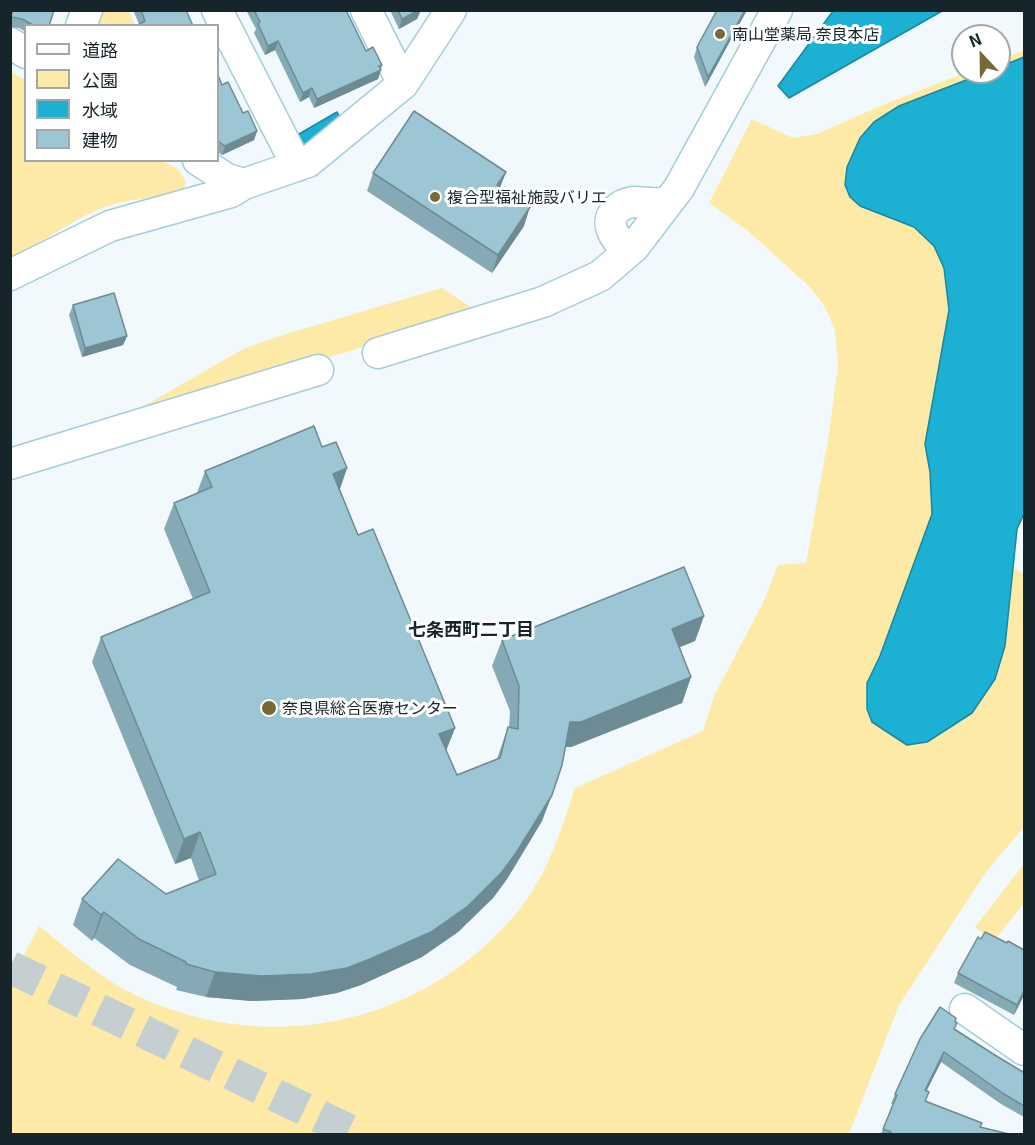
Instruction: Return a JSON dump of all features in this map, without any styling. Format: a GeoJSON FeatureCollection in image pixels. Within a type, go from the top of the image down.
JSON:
{"type":"FeatureCollection","features":[{"type":"Feature","properties":{"kind":"street"},"geometry":{"type":"LineString","coordinates":[[217,10],[297,166]]}},
{"type":"Feature","properties":{"kind":"street"},"geometry":{"type":"LineString","coordinates":[[366,10],[403,84]]}},
{"type":"Feature","properties":{"kind":"street"},"geometry":{"type":"LineString","coordinates":[[10,275],[110,226],[231,192],[244,184],[308,162],[403,84],[451,10]]}},
{"type":"Feature","properties":{"kind":"street"},"geometry":{"type":"LineString","coordinates":[[378,353],[543,302],[600,276],[628,252],[613,234],[611,225],[614,212],[634,202],[652,205],[667,202],[678,188],[777,10]]}},
{"type":"Feature","properties":{"kind":"street"},"geometry":{"type":"LineString","coordinates":[[10,43],[24,51]]}},
{"type":"Feature","properties":{"kind":"street"},"geometry":{"type":"LineString","coordinates":[[201,162],[227,179],[244,184]]}},
{"type":"Feature","properties":{"kind":"street"},"geometry":{"type":"LineString","coordinates":[[10,464],[318,370]]}},
{"type":"Feature","properties":{"kind":"street"},"geometry":{"type":"LineString","coordinates":[[965,1009],[1020,1038]]}},
{"type":"Feature","properties":{"kind":"green space"},"geometry":{"type":"Polygon","coordinates":[[[101,10],[129,11],[135,24],[96,24],[101,10]]]}},
{"type":"Feature","properties":{"kind":"green space"},"geometry":{"type":"Polygon","coordinates":[[[1024,50],[1024,514],[1017,529],[1013,568],[1024,574],[1024,827],[986,872],[899,1005],[849,1134],[11,1134],[10,982],[39,926],[85,963],[122,988],[186,1014],[238,1025],[290,1026],[341,1020],[390,1005],[437,981],[480,950],[518,911],[537,883],[558,837],[575,788],[703,731],[714,696],[764,601],[778,565],[806,563],[829,434],[838,365],[835,330],[824,305],[809,286],[747,230],[709,203],[752,119],[793,138],[817,134],[951,78],[951,84],[1011,84],[1011,55],[1024,50]]]}},
{"type":"Feature","properties":{"kind":"green space"},"geometry":{"type":"Polygon","coordinates":[[[10,71],[24,79],[24,162],[165,162],[179,170],[186,182],[184,189],[175,193],[117,203],[95,211],[11,257],[10,71]]]}},
{"type":"Feature","properties":{"kind":"green space"},"geometry":{"type":"Polygon","coordinates":[[[442,288],[480,313],[125,417],[245,348],[442,288]]]}},
{"type":"Feature","properties":{"kind":"green space"},"geometry":{"type":"Polygon","coordinates":[[[1024,864],[1024,903],[993,942],[975,927],[1024,864]]]}},
{"type":"Feature","properties":{"kind":"water"},"geometry":{"type":"Polygon","coordinates":[[[833,11],[942,11],[789,98],[778,86],[833,11]]]}},
{"type":"Feature","properties":{"kind":"water"},"geometry":{"type":"Polygon","coordinates":[[[1024,57],[1024,514],[1017,529],[1005,646],[995,679],[972,713],[927,742],[907,745],[872,722],[867,709],[867,683],[880,656],[932,514],[930,472],[925,444],[949,310],[944,268],[934,246],[914,227],[860,206],[850,197],[845,185],[847,167],[860,138],[874,122],[899,106],[956,84],[1011,84],[1011,62],[1024,57]]]}},
{"type":"Feature","properties":{"kind":"water"},"geometry":{"type":"Polygon","coordinates":[[[337,112],[344,126],[313,151],[298,146],[294,137],[337,112]]]}},
{"type":"Feature","properties":{"kind":"building"},"geometry":{"type":"Polygon","coordinates":[[[13,10],[54,10],[50,24],[31,24],[11,17],[13,10]]]}},
{"type":"Feature","properties":{"kind":"building"},"geometry":{"type":"Polygon","coordinates":[[[141,10],[186,10],[192,24],[140,24],[145,21],[141,10]]]}},
{"type":"Feature","properties":{"kind":"building"},"geometry":{"type":"Polygon","coordinates":[[[254,10],[346,10],[366,51],[373,47],[382,65],[379,66],[381,70],[317,99],[312,88],[303,93],[278,41],[268,46],[254,10]]]}},
{"type":"Feature","properties":{"kind":"building"},"geometry":{"type":"Polygon","coordinates":[[[398,10],[419,10],[402,19],[398,10]]]}},
{"type":"Feature","properties":{"kind":"building","name":"南山堂薬局 奈良本店"},"geometry":{"type":"Polygon","coordinates":[[[717,10],[745,10],[708,77],[697,47],[717,10]]]}},
{"type":"Feature","properties":{"kind":"building"},"geometry":{"type":"Polygon","coordinates":[[[219,78],[222,85],[228,82],[243,113],[248,111],[257,131],[225,146],[219,142],[219,78]]]}},
{"type":"Feature","properties":{"kind":"building","name":"複合型福祉施設バリエ"},"geometry":{"type":"Polygon","coordinates":[[[414,111],[506,172],[497,185],[530,207],[498,255],[373,173],[414,111]]]}},
{"type":"Feature","properties":{"kind":"building"},"geometry":{"type":"Polygon","coordinates":[[[114,293],[127,336],[85,348],[73,305],[114,293]]]}},
{"type":"Feature","properties":{"kind":"building"},"geometry":{"type":"Polygon","coordinates":[[[314,426],[322,447],[336,442],[347,468],[333,474],[358,535],[373,529],[455,728],[439,734],[457,775],[500,758],[508,727],[518,729],[519,686],[502,640],[684,567],[704,616],[672,629],[691,677],[581,722],[570,722],[562,765],[552,795],[502,872],[468,906],[431,932],[347,968],[311,974],[261,976],[215,972],[186,964],[139,939],[104,912],[101,915],[82,899],[118,859],[166,894],[216,874],[200,832],[184,839],[101,637],[210,592],[174,503],[212,487],[205,471],[314,426]]]}},
{"type":"Feature","properties":{"kind":"building"},"geometry":{"type":"Polygon","coordinates":[[[985,932],[1024,950],[1024,991],[1017,1005],[958,973],[978,937],[981,939],[985,932]]]}},
{"type":"Feature","properties":{"kind":"building"},"geometry":{"type":"Polygon","coordinates":[[[940,1007],[956,1018],[957,1023],[954,1029],[1023,1072],[1024,1070],[1024,1106],[944,1052],[925,1090],[929,1092],[925,1101],[982,1123],[980,1127],[1009,1134],[890,1134],[891,1132],[883,1129],[897,1095],[895,1094],[920,1039],[940,1007]]]}},
{"type":"Feature","properties":{"kind":"tunnel"},"geometry":{"type":"LineString","coordinates":[[10,967],[356,1134]]}},
{"type":"Feature","properties":{"kind":"place","name":"南山堂薬局 奈良本店"},"geometry":{"type":"Point","coordinates":[720,34]}},
{"type":"Feature","properties":{"kind":"place","name":"複合型福祉施設バリエ"},"geometry":{"type":"Point","coordinates":[435,197]}},
{"type":"Feature","properties":{"kind":"place","name":"奈良県総合医療センター"},"geometry":{"type":"Point","coordinates":[269,708]}},
{"type":"Feature","properties":{"kind":"district","name":"七条西町二丁目"},"geometry":{"type":"Point","coordinates":[471,629]}}]}
